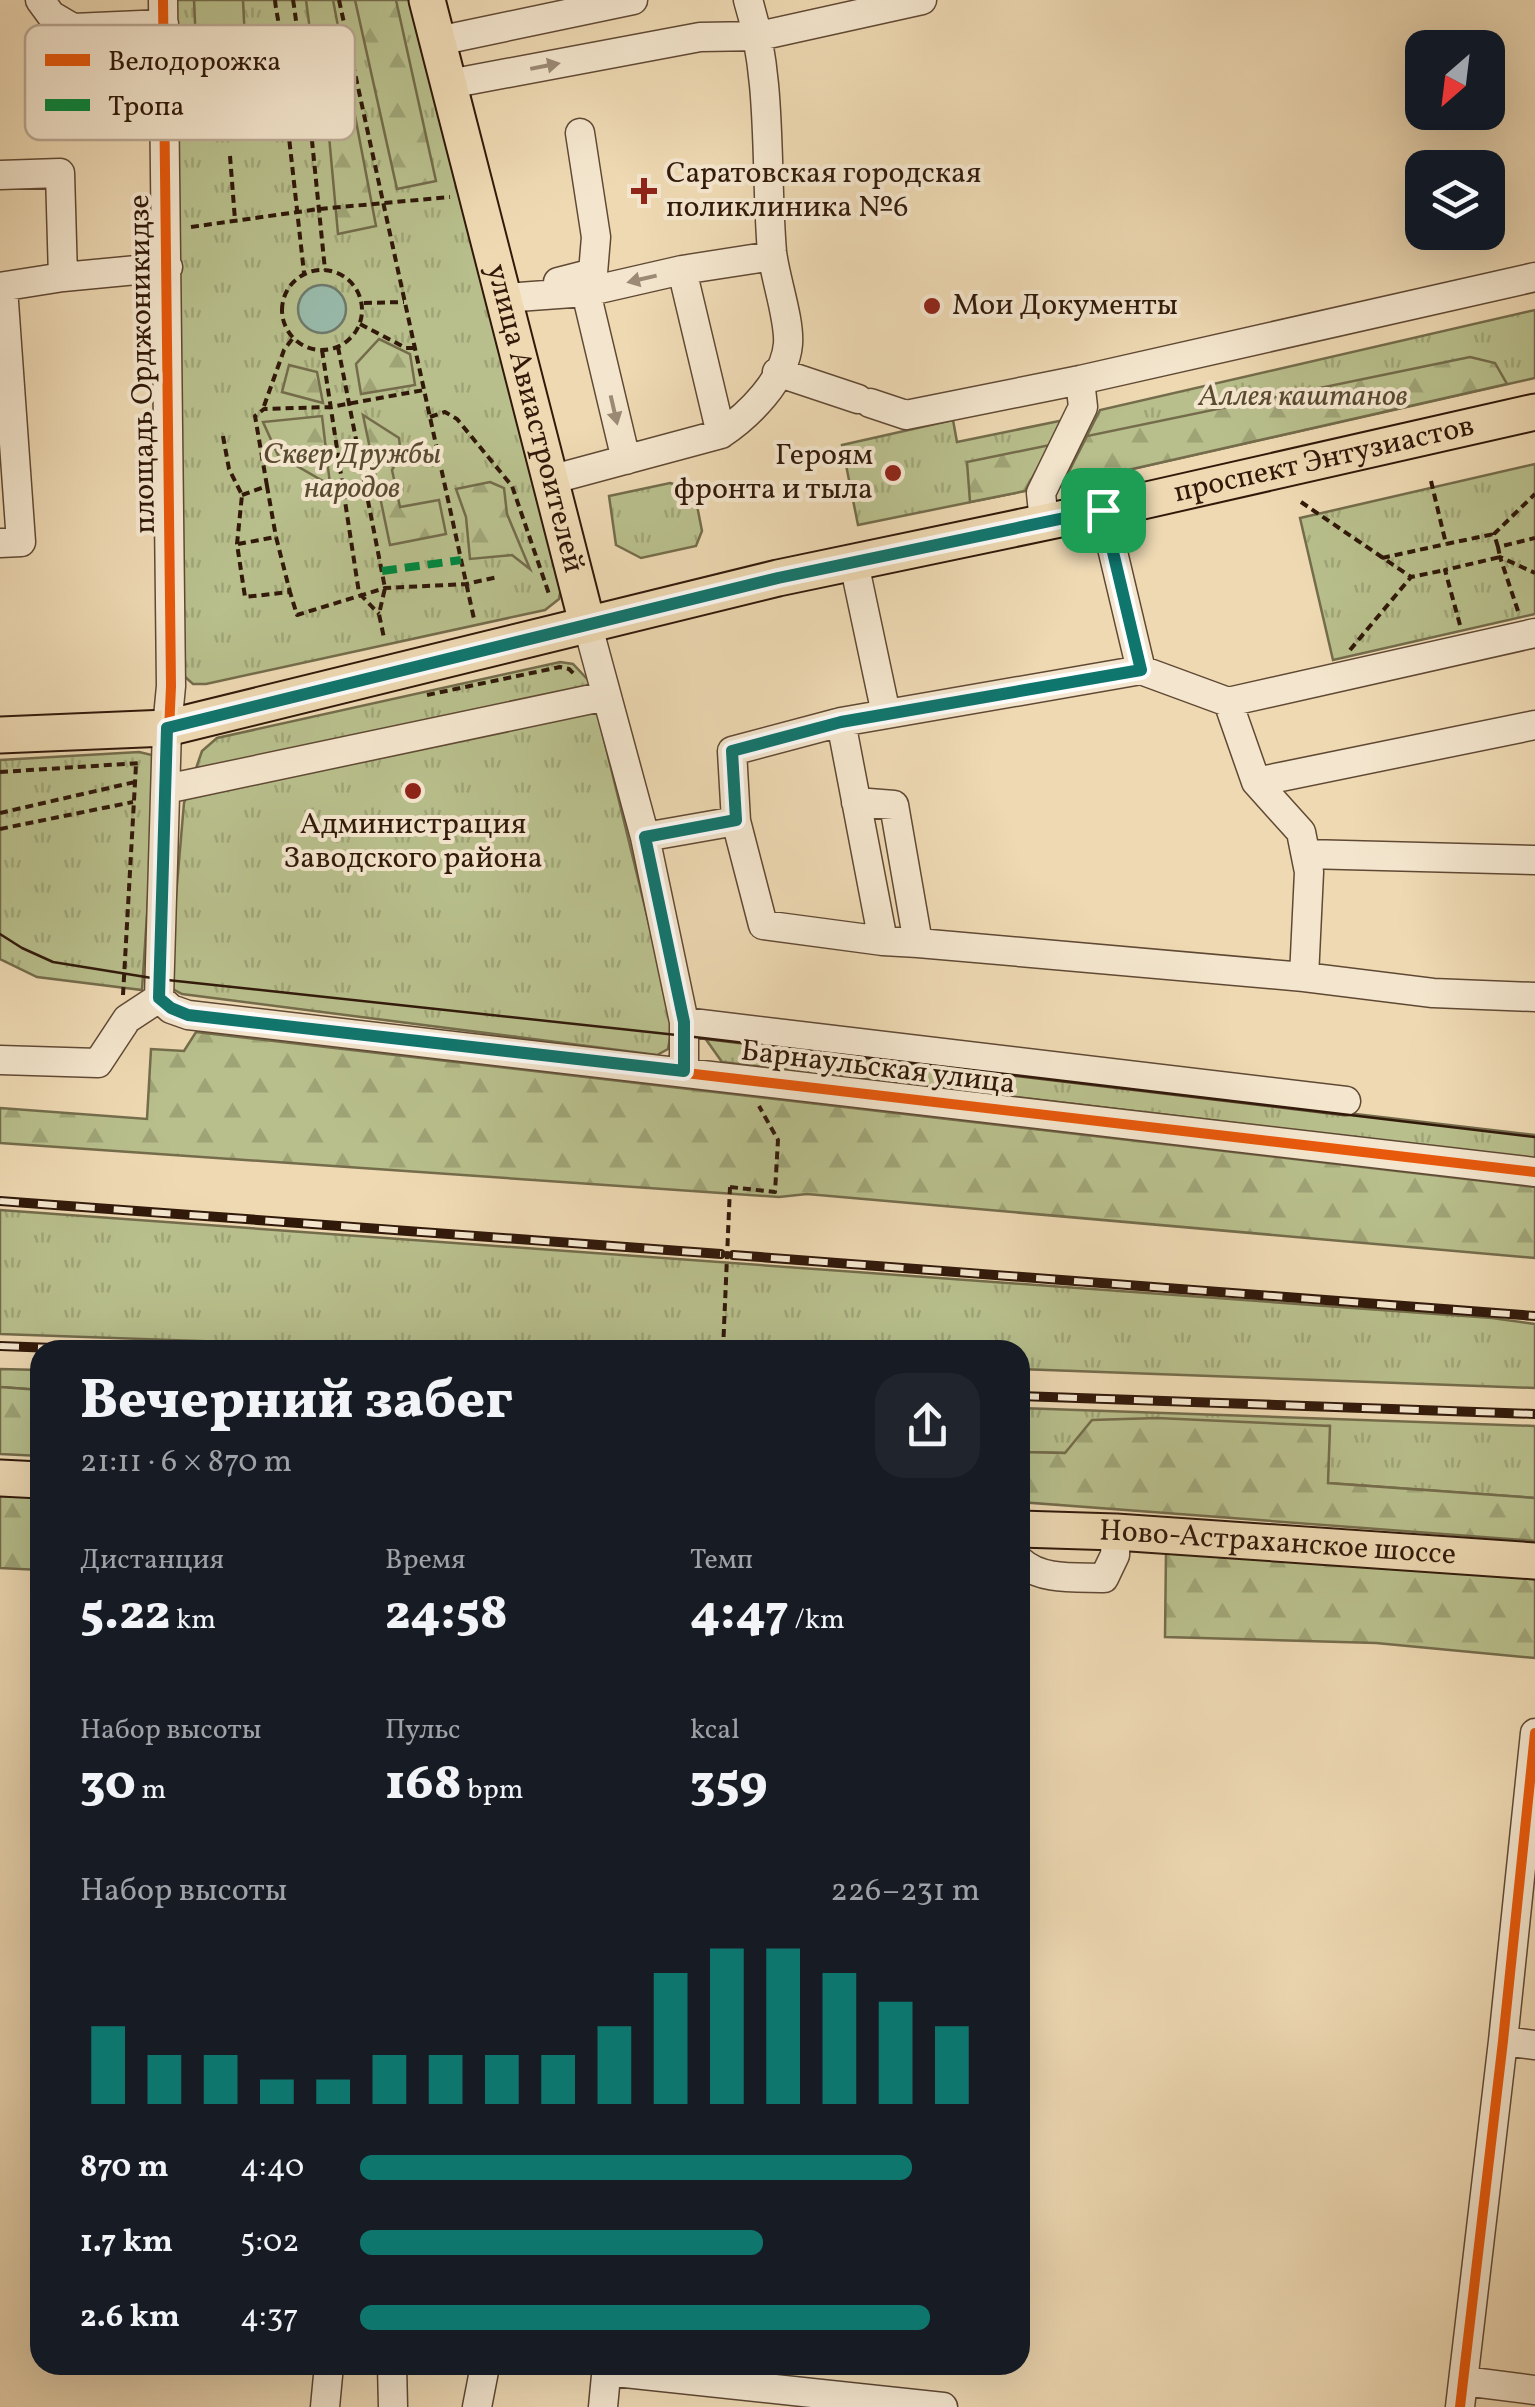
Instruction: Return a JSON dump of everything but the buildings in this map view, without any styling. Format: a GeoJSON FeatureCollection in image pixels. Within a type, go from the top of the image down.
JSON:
{"type":"FeatureCollection","features":[{"type":"Feature","properties":{"kind":"main road","name":"улица Авиастроителей"},"geometry":{"type":"LineString","coordinates":[[427,0],[586,623]]}},
{"type":"Feature","properties":{"kind":"main road","name":"проспект Энтузиастов"},"geometry":{"type":"LineString","coordinates":[[0,735],[167,728],[586,623],[1535,412]]}},
{"type":"Feature","properties":{"kind":"main road"},"geometry":{"type":"LineString","coordinates":[[0,1478],[30,1480]]}},
{"type":"Feature","properties":{"kind":"main road","name":"Ново-Астраханское шоссе"},"geometry":{"type":"LineString","coordinates":[[1030,1529],[1535,1561]]}},
{"type":"Feature","properties":{"kind":"street"},"geometry":{"type":"LineString","coordinates":[[40,0],[51,15],[67,25]]}},
{"type":"Feature","properties":{"kind":"street"},"geometry":{"type":"LineString","coordinates":[[438,42],[633,0]]}},
{"type":"Feature","properties":{"kind":"street"},"geometry":{"type":"LineString","coordinates":[[550,480],[721,434],[771,388],[788,344],[772,256],[759,36],[748,0]]}},
{"type":"Feature","properties":{"kind":"street"},"geometry":{"type":"LineString","coordinates":[[449,84],[700,37],[759,36],[922,0]]}},
{"type":"Feature","properties":{"kind":"street"},"geometry":{"type":"LineString","coordinates":[[89,25],[164,12]]}},
{"type":"Feature","properties":{"kind":"street"},"geometry":{"type":"LineString","coordinates":[[504,298],[592,273],[596,237],[580,133]]}},
{"type":"Feature","properties":{"kind":"street","name":"площадь Орджоникидзе"},"geometry":{"type":"LineString","coordinates":[[159,998],[167,728],[172,686],[166,140]]}},
{"type":"Feature","properties":{"kind":"street"},"geometry":{"type":"LineString","coordinates":[[0,175],[60,173],[63,277]]}},
{"type":"Feature","properties":{"kind":"street"},"geometry":{"type":"LineString","coordinates":[[504,298],[586,292],[682,270],[772,256]]}},
{"type":"Feature","properties":{"kind":"street"},"geometry":{"type":"LineString","coordinates":[[0,543],[21,542],[2,288],[63,277],[168,267]]}},
{"type":"Feature","properties":{"kind":"street"},"geometry":{"type":"LineString","coordinates":[[682,270],[721,434]]}},
{"type":"Feature","properties":{"kind":"street"},"geometry":{"type":"LineString","coordinates":[[777,372],[906,415],[1535,278]]}},
{"type":"Feature","properties":{"kind":"street"},"geometry":{"type":"LineString","coordinates":[[586,292],[626,460]]}},
{"type":"Feature","properties":{"kind":"street"},"geometry":{"type":"LineString","coordinates":[[1044,522],[1040,494],[1083,408],[1080,380]]}},
{"type":"Feature","properties":{"kind":"street"},"geometry":{"type":"LineString","coordinates":[[1103,510],[1141,670]]}},
{"type":"Feature","properties":{"kind":"street"},"geometry":{"type":"LineString","coordinates":[[854,564],[886,714]]}},
{"type":"Feature","properties":{"kind":"street","name":"улица Авиастроителей"},"geometry":{"type":"LineString","coordinates":[[586,623],[645,837],[684,1022],[684,1071]]}},
{"type":"Feature","properties":{"kind":"street"},"geometry":{"type":"LineString","coordinates":[[1530,634],[1228,702],[1141,670],[841,722],[732,751],[736,820],[763,925],[1433,993],[1535,997]]}},
{"type":"Feature","properties":{"kind":"street"},"geometry":{"type":"LineString","coordinates":[[166,789],[606,696]]}},
{"type":"Feature","properties":{"kind":"street"},"geometry":{"type":"LineString","coordinates":[[1228,702],[1256,782],[1301,832],[1310,872],[1304,978]]}},
{"type":"Feature","properties":{"kind":"street"},"geometry":{"type":"LineString","coordinates":[[841,722],[883,940]]}},
{"type":"Feature","properties":{"kind":"street"},"geometry":{"type":"LineString","coordinates":[[1256,782],[1535,726]]}},
{"type":"Feature","properties":{"kind":"street"},"geometry":{"type":"LineString","coordinates":[[856,802],[894,805],[918,943]]}},
{"type":"Feature","properties":{"kind":"street"},"geometry":{"type":"LineString","coordinates":[[645,837],[736,820]]}},
{"type":"Feature","properties":{"kind":"street"},"geometry":{"type":"LineString","coordinates":[[1306,854],[1535,860]]}},
{"type":"Feature","properties":{"kind":"street"},"geometry":{"type":"LineString","coordinates":[[0,1060],[98,1064],[127,1019],[159,998]]}},
{"type":"Feature","properties":{"kind":"street","name":"Барнаульская улица"},"geometry":{"type":"LineString","coordinates":[[159,998],[188,1015],[1535,1172]]}},
{"type":"Feature","properties":{"kind":"street"},"geometry":{"type":"LineString","coordinates":[[684,1022],[1346,1100]]}},
{"type":"Feature","properties":{"kind":"street"},"geometry":{"type":"LineString","coordinates":[[1030,1571],[1104,1578],[1115,1555],[1116,1532]]}},
{"type":"Feature","properties":{"kind":"street"},"geometry":{"type":"LineString","coordinates":[[1535,1732],[1462,2394],[1535,2390]]}},
{"type":"Feature","properties":{"kind":"street"},"geometry":{"type":"LineString","coordinates":[[1503,2041],[1535,2045]]}},
{"type":"Feature","properties":{"kind":"street"},"geometry":{"type":"LineString","coordinates":[[324,2407],[328,2375]]}},
{"type":"Feature","properties":{"kind":"street"},"geometry":{"type":"LineString","coordinates":[[392,2375],[393,2407]]}},
{"type":"Feature","properties":{"kind":"street"},"geometry":{"type":"LineString","coordinates":[[477,2407],[483,2375]]}},
{"type":"Feature","properties":{"kind":"street"},"geometry":{"type":"LineString","coordinates":[[602,2407],[606,2375]]}},
{"type":"Feature","properties":{"kind":"street"},"geometry":{"type":"LineString","coordinates":[[667,2375],[944,2407]]}},
{"type":"Feature","properties":{"kind":"path"},"geometry":{"type":"LineString","coordinates":[[275,0],[278,25]]}},
{"type":"Feature","properties":{"kind":"path"},"geometry":{"type":"LineString","coordinates":[[294,0],[296,25]]}},
{"type":"Feature","properties":{"kind":"path"},"geometry":{"type":"LineString","coordinates":[[340,0],[345,25]]}},
{"type":"Feature","properties":{"kind":"path"},"geometry":{"type":"LineString","coordinates":[[355,71],[474,618]]}},
{"type":"Feature","properties":{"kind":"path"},"geometry":{"type":"LineString","coordinates":[[289,140],[304,273]]}},
{"type":"Feature","properties":{"kind":"path"},"geometry":{"type":"LineString","coordinates":[[312,140],[325,270]]}},
{"type":"Feature","properties":{"kind":"path"},"geometry":{"type":"LineString","coordinates":[[230,156],[235,220]]}},
{"type":"Feature","properties":{"kind":"path"},"geometry":{"type":"LineString","coordinates":[[188,227],[318,208],[465,196]]}},
{"type":"Feature","properties":{"kind":"path"},"geometry":{"type":"LineString","coordinates":[[325,270],[345,276],[358,293],[362,303],[360,324],[347,342],[338,347],[308,348],[293,338],[282,319],[281,305],[293,281],[304,273],[325,270]]}},
{"type":"Feature","properties":{"kind":"path"},"geometry":{"type":"LineString","coordinates":[[362,303],[404,302]]}},
{"type":"Feature","properties":{"kind":"path"},"geometry":{"type":"LineString","coordinates":[[360,324],[406,348],[414,348]]}},
{"type":"Feature","properties":{"kind":"path"},"geometry":{"type":"LineString","coordinates":[[293,338],[284,350],[264,408],[255,416],[276,538],[297,615],[385,588],[466,584],[498,578]]}},
{"type":"Feature","properties":{"kind":"path"},"geometry":{"type":"LineString","coordinates":[[338,347],[385,588],[379,614],[384,638]]}},
{"type":"Feature","properties":{"kind":"path"},"geometry":{"type":"LineString","coordinates":[[322,350],[360,594],[379,614]]}},
{"type":"Feature","properties":{"kind":"path"},"geometry":{"type":"LineString","coordinates":[[264,408],[330,407],[424,390]]}},
{"type":"Feature","properties":{"kind":"path"},"geometry":{"type":"LineString","coordinates":[[430,417],[445,412],[457,418],[512,486],[551,599]]}},
{"type":"Feature","properties":{"kind":"path"},"geometry":{"type":"LineString","coordinates":[[223,436],[229,469],[242,495],[237,544],[245,597],[290,592]]}},
{"type":"Feature","properties":{"kind":"path"},"geometry":{"type":"LineString","coordinates":[[1431,481],[1446,544]]}},
{"type":"Feature","properties":{"kind":"path"},"geometry":{"type":"LineString","coordinates":[[242,495],[268,486]]}},
{"type":"Feature","properties":{"kind":"path"},"geometry":{"type":"LineString","coordinates":[[1380,558],[1494,534],[1535,494]]}},
{"type":"Feature","properties":{"kind":"path"},"geometry":{"type":"LineString","coordinates":[[1301,502],[1410,576],[1500,557],[1535,573]]}},
{"type":"Feature","properties":{"kind":"path"},"geometry":{"type":"LineString","coordinates":[[1494,534],[1530,634]]}},
{"type":"Feature","properties":{"kind":"path"},"geometry":{"type":"LineString","coordinates":[[237,544],[276,538]]}},
{"type":"Feature","properties":{"kind":"path"},"geometry":{"type":"LineString","coordinates":[[1498,547],[1535,538]]}},
{"type":"Feature","properties":{"kind":"path"},"geometry":{"type":"LineString","coordinates":[[1446,570],[1466,648]]}},
{"type":"Feature","properties":{"kind":"path"},"geometry":{"type":"LineString","coordinates":[[1326,678],[1410,576]]}},
{"type":"Feature","properties":{"kind":"path"},"geometry":{"type":"LineString","coordinates":[[420,696],[560,667],[569,668],[579,679]]}},
{"type":"Feature","properties":{"kind":"path"},"geometry":{"type":"LineString","coordinates":[[127,1019],[122,1001],[136,764]]}},
{"type":"Feature","properties":{"kind":"path"},"geometry":{"type":"LineString","coordinates":[[0,813],[135,782]]}},
{"type":"Feature","properties":{"kind":"path"},"geometry":{"type":"LineString","coordinates":[[0,829],[133,802]]}},
{"type":"Feature","properties":{"kind":"path"},"geometry":{"type":"LineString","coordinates":[[723,1340],[730,1187],[775,1192],[778,1140],[757,1102]]}},
{"type":"Feature","properties":{"kind":"green space","name":"Сквер Дружбы народов"},"geometry":{"type":"Polygon","coordinates":[[[171,0],[416,0],[562,583],[559,599],[545,610],[206,684],[193,684],[184,676],[174,140],[355,140],[355,25],[171,25],[171,0]]]}},
{"type":"Feature","properties":{"kind":"green space"},"geometry":{"type":"Polygon","coordinates":[[[194,0],[243,0],[244,25],[195,25],[194,0]]]}},
{"type":"Feature","properties":{"kind":"green space"},"geometry":{"type":"Polygon","coordinates":[[[306,0],[333,0],[338,25],[309,25],[306,0]]]}},
{"type":"Feature","properties":{"kind":"green space"},"geometry":{"type":"Polygon","coordinates":[[[355,0],[396,0],[436,181],[397,189],[355,0]]]}},
{"type":"Feature","properties":{"kind":"green space"},"geometry":{"type":"Polygon","coordinates":[[[355,116],[376,226],[338,234],[329,140],[355,140],[355,116]]]}},
{"type":"Feature","properties":{"kind":"green space","name":"Аллея каштанов"},"geometry":{"type":"Polygon","coordinates":[[[1535,310],[1535,378],[1062,485],[1100,410],[1535,310]]]}},
{"type":"Feature","properties":{"kind":"green space"},"geometry":{"type":"Polygon","coordinates":[[[379,339],[410,354],[415,385],[361,394],[356,364],[379,339]]]}},
{"type":"Feature","properties":{"kind":"green space"},"geometry":{"type":"Polygon","coordinates":[[[1470,357],[1495,363],[1507,384],[1062,485],[1087,436],[1470,357]]]}},
{"type":"Feature","properties":{"kind":"green space"},"geometry":{"type":"Polygon","coordinates":[[[289,365],[317,372],[323,403],[282,392],[289,365]]]}},
{"type":"Feature","properties":{"kind":"green space"},"geometry":{"type":"Polygon","coordinates":[[[363,415],[399,438],[401,455],[392,470],[400,507],[439,500],[446,534],[390,545],[363,415]]]}},
{"type":"Feature","properties":{"kind":"green space"},"geometry":{"type":"Polygon","coordinates":[[[322,416],[330,485],[278,455],[263,422],[322,416]]]}},
{"type":"Feature","properties":{"kind":"green space"},"geometry":{"type":"Polygon","coordinates":[[[953,420],[957,442],[1064,420],[1025,491],[858,525],[842,445],[953,420]]]}},
{"type":"Feature","properties":{"kind":"green space"},"geometry":{"type":"Polygon","coordinates":[[[1050,445],[1025,491],[970,502],[967,462],[1050,445]]]}},
{"type":"Feature","properties":{"kind":"green space"},"geometry":{"type":"Polygon","coordinates":[[[1535,464],[1535,614],[1333,660],[1300,518],[1535,464]]]}},
{"type":"Feature","properties":{"kind":"green space"},"geometry":{"type":"Polygon","coordinates":[[[490,482],[504,488],[507,514],[530,569],[512,555],[470,559],[466,517],[456,489],[490,482]]]}},
{"type":"Feature","properties":{"kind":"green space"},"geometry":{"type":"Polygon","coordinates":[[[670,483],[694,490],[702,531],[696,546],[641,558],[616,545],[609,496],[670,483]]]}},
{"type":"Feature","properties":{"kind":"green space"},"geometry":{"type":"Polygon","coordinates":[[[560,662],[573,664],[590,682],[673,1022],[668,1049],[657,1055],[182,994],[171,988],[184,803],[202,751],[217,738],[560,662]]]}},
{"type":"Feature","properties":{"kind":"green space"},"geometry":{"type":"Polygon","coordinates":[[[139,752],[152,755],[157,764],[142,990],[37,977],[0,959],[0,760],[139,752]]]}},
{"type":"Feature","properties":{"kind":"green space"},"geometry":{"type":"Polygon","coordinates":[[[196,1032],[1535,1187],[1535,1258],[807,1194],[779,1197],[0,1143],[0,1108],[147,1119],[151,1049],[184,1051],[196,1032]]]}},
{"type":"Feature","properties":{"kind":"green space"},"geometry":{"type":"Polygon","coordinates":[[[705,1038],[1535,1135],[1535,1159],[722,1062],[705,1038]]]}},
{"type":"Feature","properties":{"kind":"green space"},"geometry":{"type":"Polygon","coordinates":[[[0,1210],[1492,1318],[1535,1324],[1535,1388],[1030,1369],[1030,1340],[170,1340],[0,1334],[0,1210]]]}},
{"type":"Feature","properties":{"kind":"green space"},"geometry":{"type":"Polygon","coordinates":[[[0,1369],[30,1370],[30,1389],[0,1387],[0,1369]]]}},
{"type":"Feature","properties":{"kind":"green space"},"geometry":{"type":"Polygon","coordinates":[[[0,1387],[30,1389],[30,1456],[0,1454],[0,1387]]]}},
{"type":"Feature","properties":{"kind":"green space"},"geometry":{"type":"Polygon","coordinates":[[[1030,1408],[1535,1426],[1535,1498],[1327,1483],[1329,1426],[1065,1453],[1030,1452],[1030,1408]]]}},
{"type":"Feature","properties":{"kind":"green space"},"geometry":{"type":"Polygon","coordinates":[[[1157,1418],[1330,1426],[1328,1483],[1535,1498],[1535,1541],[1030,1503],[1030,1452],[1065,1453],[1092,1420],[1157,1418]]]}},
{"type":"Feature","properties":{"kind":"green space"},"geometry":{"type":"Polygon","coordinates":[[[0,1496],[30,1497],[30,1570],[0,1568],[0,1496]]]}},
{"type":"Feature","properties":{"kind":"green space"},"geometry":{"type":"Polygon","coordinates":[[[1166,1551],[1535,1577],[1535,1658],[1376,1643],[1165,1637],[1166,1551]]]}},
{"type":"Feature","properties":{"kind":"shaded area"},"geometry":{"type":"Polygon","coordinates":[[[322,285],[339,292],[346,309],[339,326],[322,333],[305,326],[298,309],[305,292],[322,285]]]}},
{"type":"Feature","properties":{"kind":"tram line"},"geometry":{"type":"LineString","coordinates":[[0,934],[53,962],[158,979],[686,1036],[1535,1137]]}},
{"type":"Feature","properties":{"kind":"railway"},"geometry":{"type":"LineString","coordinates":[[0,1201],[721,1254]]}},
{"type":"Feature","properties":{"kind":"railway"},"geometry":{"type":"LineString","coordinates":[[733,1255],[1535,1316]]}},
{"type":"Feature","properties":{"kind":"railway"},"geometry":{"type":"LineString","coordinates":[[0,1346],[30,1347]]}},
{"type":"Feature","properties":{"kind":"railway"},"geometry":{"type":"LineString","coordinates":[[1030,1396],[1535,1414]]}},
{"type":"Feature","properties":{"kind":"marked path"},"geometry":{"type":"LineString","coordinates":[[382,571],[461,560]]}},
{"type":"Feature","properties":{"kind":"cycle path"},"geometry":{"type":"LineString","coordinates":[[163,0],[163,25]]}},
{"type":"Feature","properties":{"kind":"cycle path"},"geometry":{"type":"LineString","coordinates":[[165,140],[171,686],[158,979],[159,998],[171,1009],[188,1015],[1535,1172]]}},
{"type":"Feature","properties":{"kind":"cycle path"},"geometry":{"type":"LineString","coordinates":[[1460,2407],[1535,1733]]}},
{"type":"Feature","properties":{"kind":"place","name":"Саратовская городская поликлиника №6"},"geometry":{"type":"Point","coordinates":[644,191]}},
{"type":"Feature","properties":{"kind":"place","name":"Мои Документы"},"geometry":{"type":"Point","coordinates":[932,306]}},
{"type":"Feature","properties":{"kind":"place","name":"Героям фронта и тыла"},"geometry":{"type":"Point","coordinates":[893,473]}},
{"type":"Feature","properties":{"kind":"place","name":"Администрация Заводского района"},"geometry":{"type":"Point","coordinates":[413,791]}},
{"type":"Feature","properties":{"kind":"route"},"geometry":{"type":"LineString","coordinates":[[1103,510],[1141,670],[770,738],[732,751],[736,820],[645,837],[684,1022],[684,1071],[188,1015],[159,998],[167,728],[778,578],[1103,510]]}}]}
